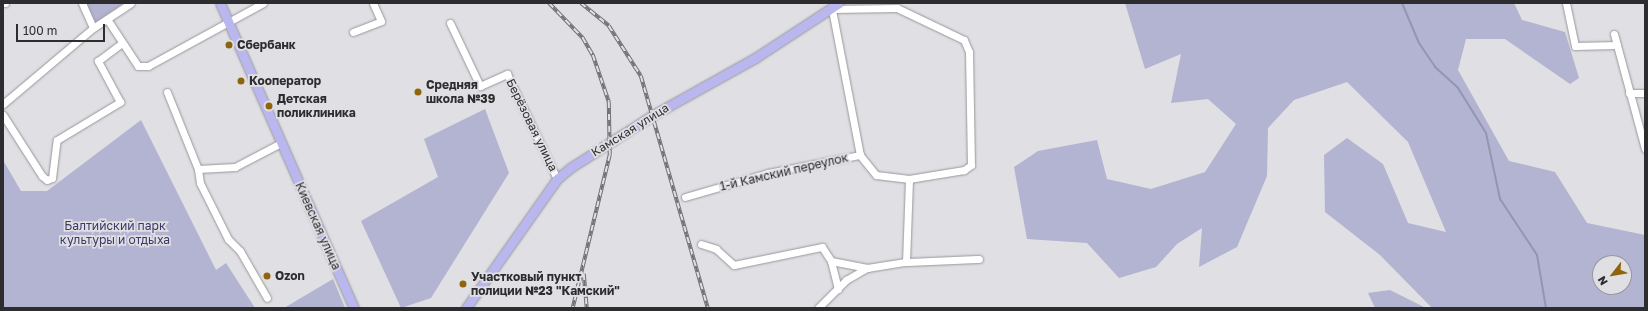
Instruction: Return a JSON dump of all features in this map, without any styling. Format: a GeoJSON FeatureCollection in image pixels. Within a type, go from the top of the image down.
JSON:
{"type":"FeatureCollection","features":[{"type":"Feature","properties":{"kind":"main road","name":"Киевская улица"},"geometry":{"type":"LineString","coordinates":[[220,3],[354,308]]}},
{"type":"Feature","properties":{"kind":"main road","name":"Камская улица"},"geometry":{"type":"LineString","coordinates":[[466,308],[557,179],[653,115],[755,58],[836,6]]}},
{"type":"Feature","properties":{"kind":"street"},"geometry":{"type":"LineString","coordinates":[[82,3],[93,28]]}},
{"type":"Feature","properties":{"kind":"street"},"geometry":{"type":"LineString","coordinates":[[3,104],[93,28],[131,3]]}},
{"type":"Feature","properties":{"kind":"street"},"geometry":{"type":"LineString","coordinates":[[107,19],[138,66],[148,66],[263,3]]}},
{"type":"Feature","properties":{"kind":"street"},"geometry":{"type":"LineString","coordinates":[[353,32],[381,20],[373,3]]}},
{"type":"Feature","properties":{"kind":"street"},"geometry":{"type":"LineString","coordinates":[[1566,3],[1575,46],[1617,45]]}},
{"type":"Feature","properties":{"kind":"street"},"geometry":{"type":"LineString","coordinates":[[836,6],[897,8],[964,40],[969,52],[971,165],[957,172],[909,179],[876,175],[860,155],[836,6]]}},
{"type":"Feature","properties":{"kind":"street","name":"Берёзовая улица"},"geometry":{"type":"LineString","coordinates":[[450,24],[480,86],[507,74],[557,179]]}},
{"type":"Feature","properties":{"kind":"street"},"geometry":{"type":"LineString","coordinates":[[1614,34],[1645,149]]}},
{"type":"Feature","properties":{"kind":"street"},"geometry":{"type":"LineString","coordinates":[[3,115],[42,176],[47,180],[52,178],[57,140],[120,102],[98,61],[122,43]]}},
{"type":"Feature","properties":{"kind":"street"},"geometry":{"type":"LineString","coordinates":[[167,92],[198,169],[200,183],[228,239],[240,252],[267,298]]}},
{"type":"Feature","properties":{"kind":"street"},"geometry":{"type":"LineString","coordinates":[[1629,93],[1645,93]]}},
{"type":"Feature","properties":{"kind":"street"},"geometry":{"type":"LineString","coordinates":[[198,169],[235,167],[281,143]]}},
{"type":"Feature","properties":{"kind":"street","name":"1-й Камский переулок"},"geometry":{"type":"LineString","coordinates":[[685,197],[768,173],[860,155]]}},
{"type":"Feature","properties":{"kind":"street"},"geometry":{"type":"LineString","coordinates":[[906,262],[909,179]]}},
{"type":"Feature","properties":{"kind":"street"},"geometry":{"type":"LineString","coordinates":[[701,244],[716,249],[734,265],[822,247],[831,261],[838,289]]}},
{"type":"Feature","properties":{"kind":"street"},"geometry":{"type":"LineString","coordinates":[[831,261],[867,268],[906,262],[979,259]]}},
{"type":"Feature","properties":{"kind":"street"},"geometry":{"type":"LineString","coordinates":[[818,308],[838,289],[867,268]]}},
{"type":"Feature","properties":{"kind":"green space"},"geometry":{"type":"Polygon","coordinates":[[[85,3],[124,3],[95,23],[85,3]]]}},
{"type":"Feature","properties":{"kind":"green space"},"geometry":{"type":"Polygon","coordinates":[[[1125,3],[1514,3],[1522,20],[1565,32],[1579,78],[1570,84],[1505,39],[1466,39],[1458,70],[1509,161],[1555,172],[1587,223],[1645,235],[1645,308],[1432,308],[1380,255],[1325,212],[1324,155],[1347,138],[1383,164],[1408,223],[1446,232],[1408,142],[1347,82],[1294,100],[1268,128],[1267,176],[1237,247],[1199,267],[1202,228],[1177,244],[1156,267],[1119,278],[1087,243],[1027,239],[1014,167],[1038,151],[1097,140],[1107,179],[1151,189],[1205,172],[1236,124],[1208,99],[1171,103],[1181,54],[1145,69],[1125,3]]]}},
{"type":"Feature","properties":{"kind":"green space"},"geometry":{"type":"Polygon","coordinates":[[[485,109],[509,173],[431,298],[401,308],[361,221],[438,177],[424,139],[485,109]]]}},
{"type":"Feature","properties":{"kind":"green space","name":"Балтийский парк культуры и отдыха"},"geometry":{"type":"Polygon","coordinates":[[[141,120],[216,270],[226,263],[255,308],[3,308],[3,160],[21,191],[47,191],[141,120]]]}},
{"type":"Feature","properties":{"kind":"green space"},"geometry":{"type":"Polygon","coordinates":[[[333,279],[345,308],[284,308],[333,279]]]}},
{"type":"Feature","properties":{"kind":"green space"},"geometry":{"type":"Polygon","coordinates":[[[1390,290],[1426,308],[1375,308],[1368,293],[1390,290]]]}},
{"type":"Feature","properties":{"kind":"waterway"},"geometry":{"type":"LineString","coordinates":[[1402,3],[1419,43],[1435,67],[1458,88],[1486,133],[1500,199],[1537,255],[1546,308]]}},
{"type":"Feature","properties":{"kind":"railway"},"geometry":{"type":"LineString","coordinates":[[549,3],[583,38],[593,55],[609,102],[610,155],[573,308]]}},
{"type":"Feature","properties":{"kind":"railway"},"geometry":{"type":"LineString","coordinates":[[581,3],[609,26],[641,76],[708,308]]}},
{"type":"Feature","properties":{"kind":"railway"},"geometry":{"type":"LineString","coordinates":[[584,274],[587,308]]}},
{"type":"Feature","properties":{"kind":"place","name":"Сбербанк"},"geometry":{"type":"Point","coordinates":[229,45]}},
{"type":"Feature","properties":{"kind":"place","name":"Кооператор"},"geometry":{"type":"Point","coordinates":[241,81]}},
{"type":"Feature","properties":{"kind":"place","name":"Средняя школа №39"},"geometry":{"type":"Point","coordinates":[418,92]}},
{"type":"Feature","properties":{"kind":"place","name":"Детская поликлиника"},"geometry":{"type":"Point","coordinates":[269,106]}},
{"type":"Feature","properties":{"kind":"place","name":"Ozon"},"geometry":{"type":"Point","coordinates":[267,276]}},
{"type":"Feature","properties":{"kind":"place","name":"Участковый пункт полиции №23 \"Камский\""},"geometry":{"type":"Point","coordinates":[463,284]}}]}
